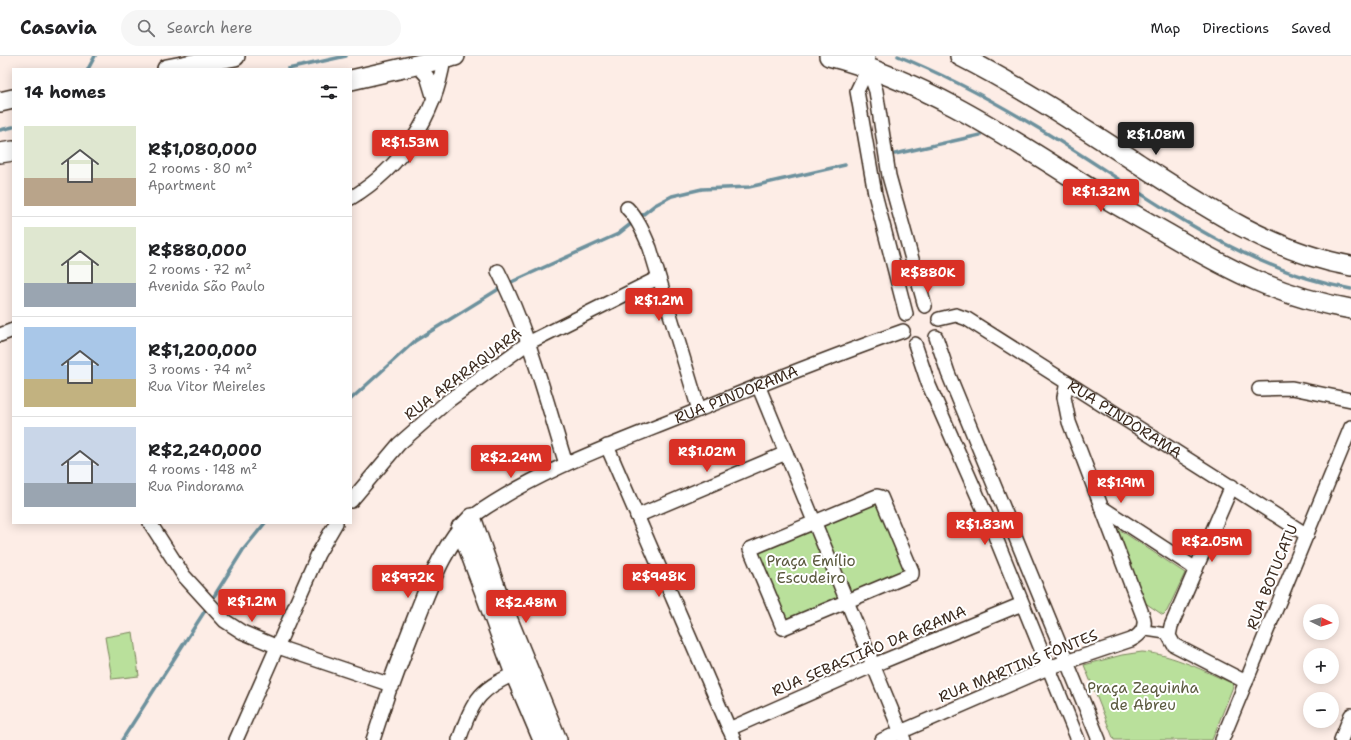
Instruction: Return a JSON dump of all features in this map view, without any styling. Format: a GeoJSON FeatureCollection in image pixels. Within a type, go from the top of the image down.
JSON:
{"type":"FeatureCollection","features":[{"type":"Feature","properties":{"kind":"main road"},"geometry":{"type":"LineString","coordinates":[[172,68],[235,56]]}},
{"type":"Feature","properties":{"kind":"main road"},"geometry":{"type":"LineString","coordinates":[[829,56],[868,61],[992,127],[1099,194],[1241,275],[1308,300],[1351,309]]}},
{"type":"Feature","properties":{"kind":"main road"},"geometry":{"type":"LineString","coordinates":[[960,56],[1021,90],[1186,195],[1230,220],[1283,245],[1326,260],[1351,266]]}},
{"type":"Feature","properties":{"kind":"main road"},"geometry":{"type":"LineString","coordinates":[[352,80],[450,57]]}},
{"type":"Feature","properties":{"kind":"main road"},"geometry":{"type":"LineString","coordinates":[[0,102],[12,99]]}},
{"type":"Feature","properties":{"kind":"main road"},"geometry":{"type":"LineString","coordinates":[[0,153],[12,151]]}},
{"type":"Feature","properties":{"kind":"street"},"geometry":{"type":"LineString","coordinates":[[352,197],[380,176],[409,146],[423,124],[450,57]]}},
{"type":"Feature","properties":{"kind":"street"},"geometry":{"type":"LineString","coordinates":[[868,61],[876,91],[890,176],[924,306]]}},
{"type":"Feature","properties":{"kind":"street"},"geometry":{"type":"LineString","coordinates":[[868,61],[857,91],[875,194],[906,314]]}},
{"type":"Feature","properties":{"kind":"street"},"geometry":{"type":"LineString","coordinates":[[417,65],[427,76],[434,99]]}},
{"type":"Feature","properties":{"kind":"street"},"geometry":{"type":"LineString","coordinates":[[0,94],[12,99]]}},
{"type":"Feature","properties":{"kind":"street"},"geometry":{"type":"LineString","coordinates":[[630,211],[650,248],[698,410]]}},
{"type":"Feature","properties":{"kind":"street"},"geometry":{"type":"LineString","coordinates":[[500,274],[528,343],[566,464]]}},
{"type":"Feature","properties":{"kind":"street","name":"RUA ARARAQUARA"},"geometry":{"type":"LineString","coordinates":[[352,500],[398,444],[448,401],[528,343],[658,278]]}},
{"type":"Feature","properties":{"kind":"street"},"geometry":{"type":"LineString","coordinates":[[936,338],[924,344],[916,344],[908,339],[903,331],[902,322],[906,314],[918,306],[924,306],[931,308],[939,319],[940,325],[936,338],[948,373],[1099,740]]}},
{"type":"Feature","properties":{"kind":"street","name":"RUA PINDORAMA"},"geometry":{"type":"LineString","coordinates":[[939,319],[960,315],[1232,486],[1307,535]]}},
{"type":"Feature","properties":{"kind":"street"},"geometry":{"type":"LineString","coordinates":[[0,335],[12,330]]}},
{"type":"Feature","properties":{"kind":"street","name":"RUA PINDORAMA"},"geometry":{"type":"LineString","coordinates":[[373,740],[391,685],[432,578],[445,551],[466,523],[503,497],[566,464],[758,385],[903,331]]}},
{"type":"Feature","properties":{"kind":"street"},"geometry":{"type":"LineString","coordinates":[[916,344],[928,383],[982,505],[1078,740]]}},
{"type":"Feature","properties":{"kind":"street"},"geometry":{"type":"LineString","coordinates":[[1067,382],[1064,397],[1069,422],[1144,619],[1143,630],[1170,634]]}},
{"type":"Feature","properties":{"kind":"street"},"geometry":{"type":"LineString","coordinates":[[758,385],[903,736]]}},
{"type":"Feature","properties":{"kind":"street"},"geometry":{"type":"LineString","coordinates":[[1259,389],[1292,388],[1351,400]]}},
{"type":"Feature","properties":{"kind":"street","name":"RUA BOTUCATU"},"geometry":{"type":"LineString","coordinates":[[1222,740],[1351,427]]}},
{"type":"Feature","properties":{"kind":"street"},"geometry":{"type":"LineString","coordinates":[[607,446],[731,734]]}},
{"type":"Feature","properties":{"kind":"street"},"geometry":{"type":"LineString","coordinates":[[637,516],[786,453]]}},
{"type":"Feature","properties":{"kind":"street"},"geometry":{"type":"LineString","coordinates":[[1232,486],[1171,626],[1170,634],[1171,641],[1174,645],[1246,682]]}},
{"type":"Feature","properties":{"kind":"street"},"geometry":{"type":"LineString","coordinates":[[879,496],[912,574],[847,602],[783,628],[750,550],[751,548],[814,520],[879,496]]}},
{"type":"Feature","properties":{"kind":"street"},"geometry":{"type":"LineString","coordinates":[[982,505],[1000,498]]}},
{"type":"Feature","properties":{"kind":"street"},"geometry":{"type":"LineString","coordinates":[[1101,507],[1196,569]]}},
{"type":"Feature","properties":{"kind":"street"},"geometry":{"type":"LineString","coordinates":[[466,523],[521,671],[542,740]]}},
{"type":"Feature","properties":{"kind":"street"},"geometry":{"type":"LineString","coordinates":[[1109,525],[1114,523],[1127,524]]}},
{"type":"Feature","properties":{"kind":"street"},"geometry":{"type":"LineString","coordinates":[[151,524],[184,576],[216,612],[242,632],[278,647],[391,685]]}},
{"type":"Feature","properties":{"kind":"street"},"geometry":{"type":"LineString","coordinates":[[236,740],[318,554],[335,524]]}},
{"type":"Feature","properties":{"kind":"street","name":"RUA SEBASTIÃO DA GRAMA"},"geometry":{"type":"LineString","coordinates":[[731,734],[874,665],[1022,604]]}},
{"type":"Feature","properties":{"kind":"street","name":"RUA MARTINS FONTES"},"geometry":{"type":"LineString","coordinates":[[882,740],[903,736],[1048,668],[1131,640],[1138,636],[1143,630]]}},
{"type":"Feature","properties":{"kind":"street"},"geometry":{"type":"LineString","coordinates":[[459,740],[471,709],[479,696],[491,685],[521,671]]}},
{"type":"Feature","properties":{"kind":"street"},"geometry":{"type":"LineString","coordinates":[[521,671],[558,740]]}},
{"type":"Feature","properties":{"kind":"street"},"geometry":{"type":"LineString","coordinates":[[1341,740],[1351,715]]}},
{"type":"Feature","properties":{"kind":"green space","name":"Praça Emílio Escudeiro"},"geometry":{"type":"Polygon","coordinates":[[[878,502],[908,571],[787,621],[756,550],[878,502]]]}},
{"type":"Feature","properties":{"kind":"green space"},"geometry":{"type":"Polygon","coordinates":[[[1117,528],[1185,573],[1167,611],[1163,615],[1141,600],[1117,528]]]}},
{"type":"Feature","properties":{"kind":"green space"},"geometry":{"type":"Polygon","coordinates":[[[133,632],[139,676],[112,679],[105,637],[133,632]]]}},
{"type":"Feature","properties":{"kind":"green space","name":"Praça Zequinha de Abreu"},"geometry":{"type":"Polygon","coordinates":[[[1142,652],[1154,653],[1178,660],[1234,684],[1212,740],[1114,740],[1084,665],[1122,655],[1142,652]]]}},
{"type":"Feature","properties":{"kind":"waterway"},"geometry":{"type":"LineString","coordinates":[[89,68],[95,56]]}},
{"type":"Feature","properties":{"kind":"waterway"},"geometry":{"type":"LineString","coordinates":[[292,68],[346,56]]}},
{"type":"Feature","properties":{"kind":"waterway"},"geometry":{"type":"LineString","coordinates":[[898,56],[950,79],[1000,106],[1071,148],[1186,222],[1225,244],[1265,263],[1307,278],[1351,289]]}},
{"type":"Feature","properties":{"kind":"waterway"},"geometry":{"type":"LineString","coordinates":[[0,130],[12,127]]}},
{"type":"Feature","properties":{"kind":"waterway"},"geometry":{"type":"LineString","coordinates":[[895,154],[980,135]]}},
{"type":"Feature","properties":{"kind":"waterway"},"geometry":{"type":"LineString","coordinates":[[507,284],[618,234],[655,205],[672,196],[702,189],[749,187],[845,165]]}},
{"type":"Feature","properties":{"kind":"waterway"},"geometry":{"type":"LineString","coordinates":[[352,398],[415,341],[502,287]]}},
{"type":"Feature","properties":{"kind":"waterway"},"geometry":{"type":"LineString","coordinates":[[211,601],[243,550],[264,524]]}},
{"type":"Feature","properties":{"kind":"waterway"},"geometry":{"type":"LineString","coordinates":[[122,740],[208,606]]}}]}
